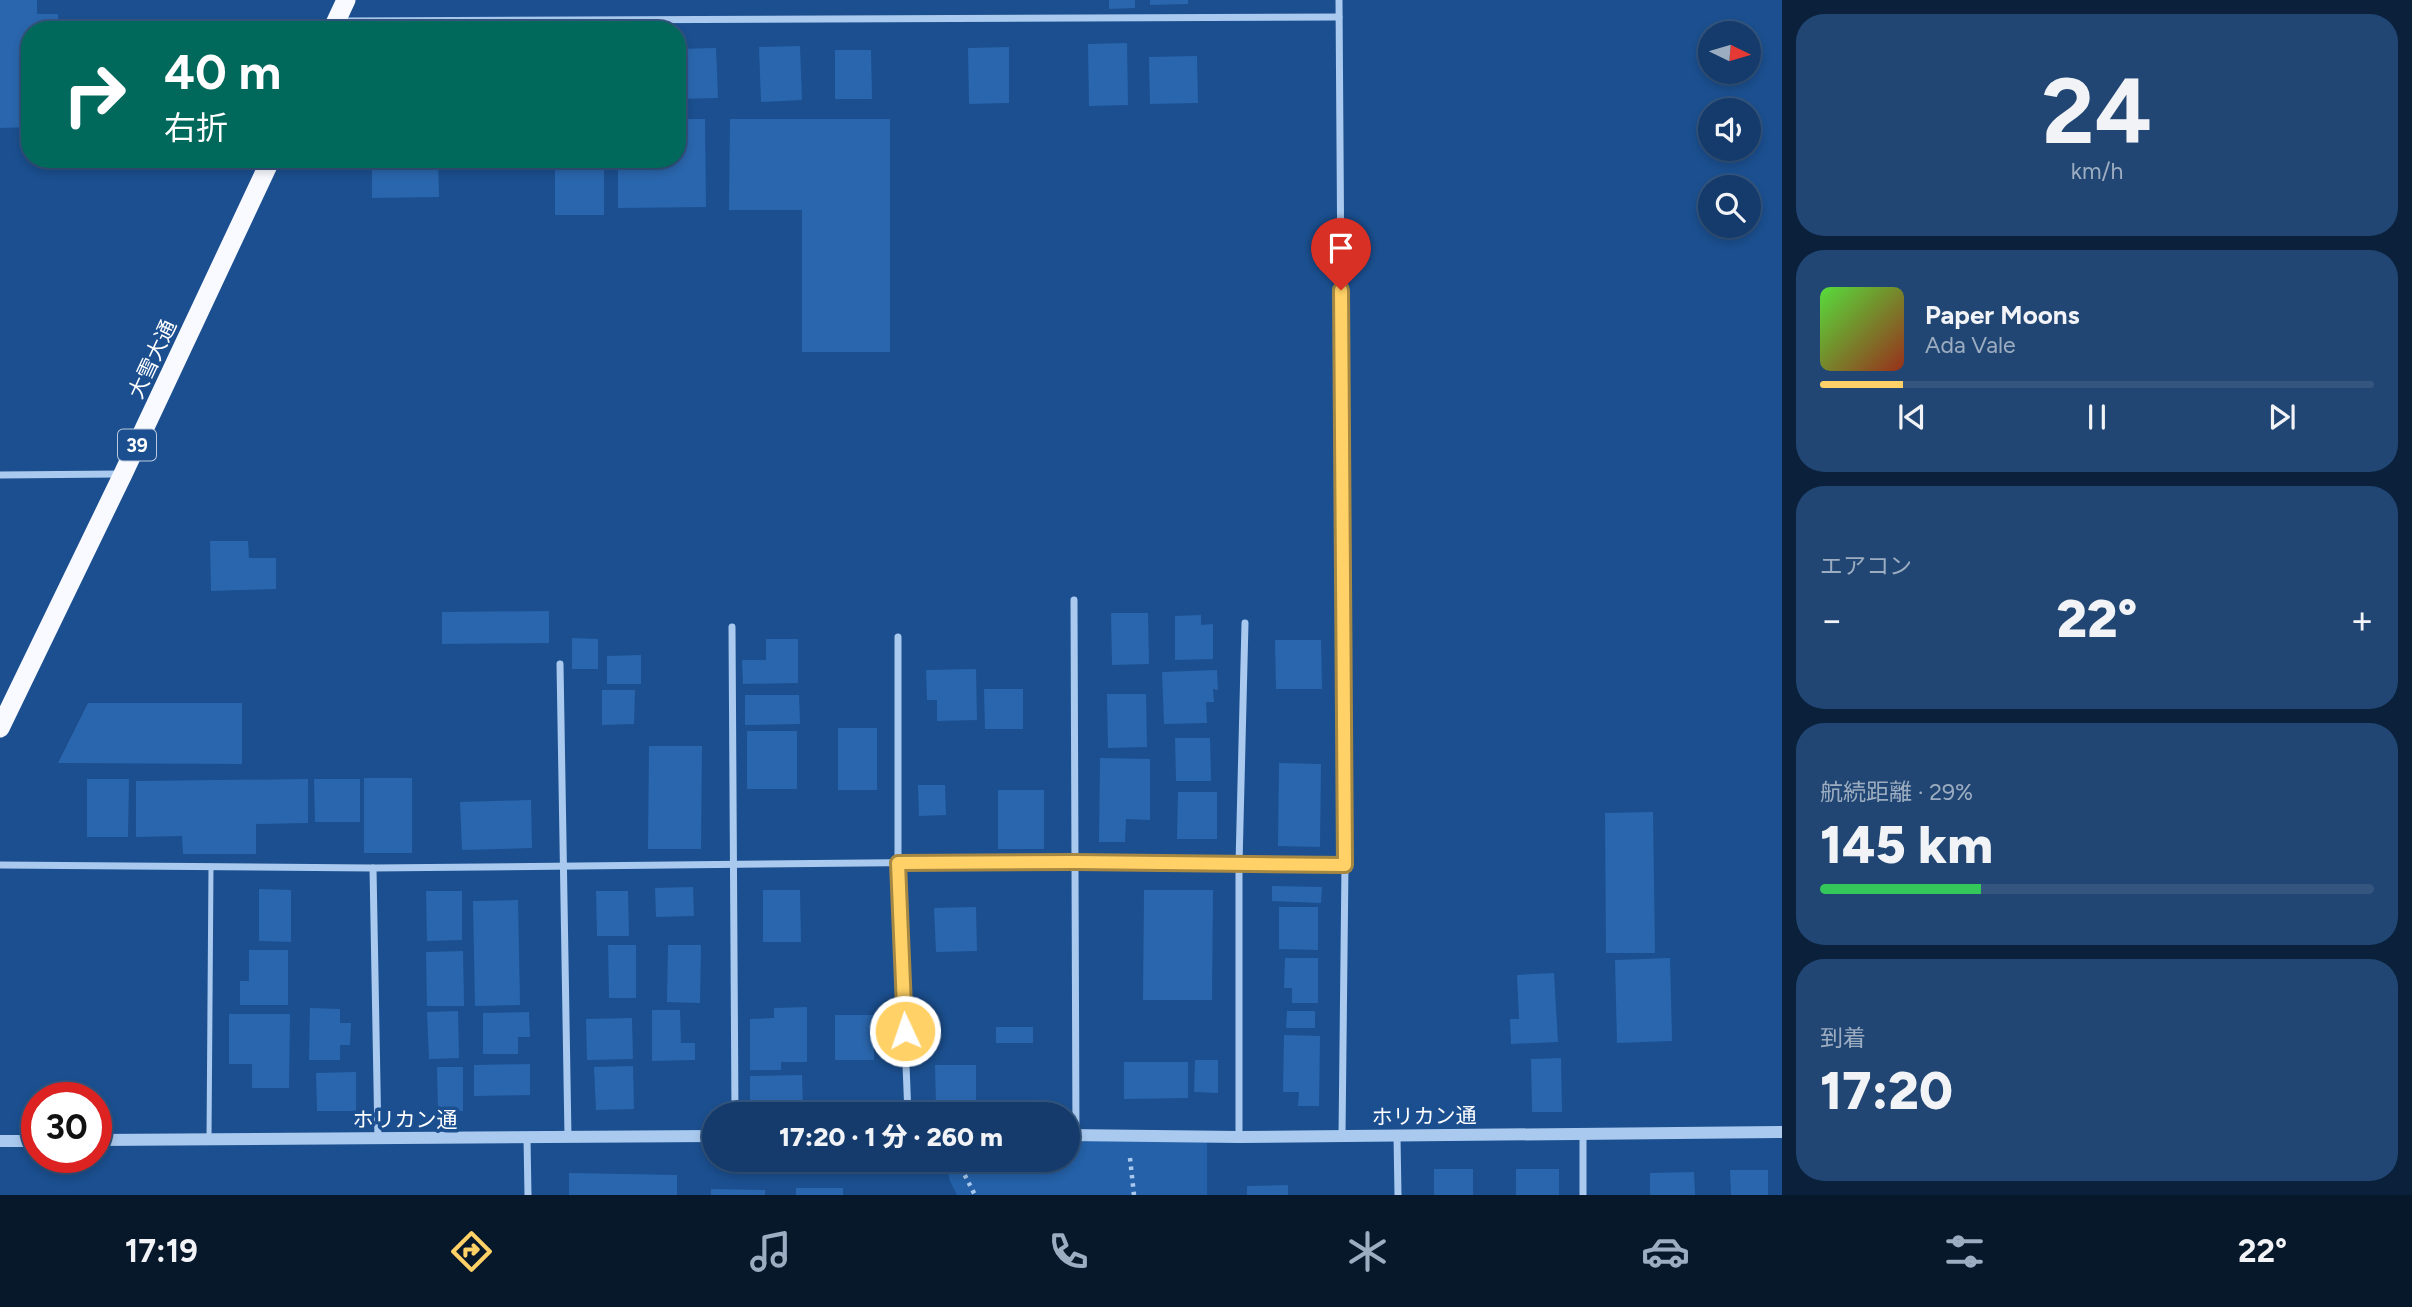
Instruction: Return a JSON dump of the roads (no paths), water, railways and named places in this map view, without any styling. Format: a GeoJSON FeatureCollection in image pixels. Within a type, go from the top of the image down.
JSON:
{"type":"FeatureCollection","features":[{"type":"Feature","properties":{"kind":"highway"},"geometry":{"type":"LineString","coordinates":[[336,21],[346,0]]}},
{"type":"Feature","properties":{"kind":"highway","name":"大雪大通"},"geometry":{"type":"LineString","coordinates":[[0,728],[267,168]]}},
{"type":"Feature","properties":{"kind":"street"},"geometry":{"type":"LineString","coordinates":[[1339,0],[1345,865],[1342,1136]]}},
{"type":"Feature","properties":{"kind":"street"},"geometry":{"type":"LineString","coordinates":[[686,22],[1339,17]]}},
{"type":"Feature","properties":{"kind":"street"},"geometry":{"type":"LineString","coordinates":[[0,475],[123,474]]}},
{"type":"Feature","properties":{"kind":"street"},"geometry":{"type":"LineString","coordinates":[[1072,1102],[1074,600]]}},
{"type":"Feature","properties":{"kind":"street"},"geometry":{"type":"LineString","coordinates":[[1240,1137],[1239,864],[1245,623]]}},
{"type":"Feature","properties":{"kind":"street"},"geometry":{"type":"LineString","coordinates":[[732,627],[735,1102]]}},
{"type":"Feature","properties":{"kind":"street"},"geometry":{"type":"LineString","coordinates":[[898,637],[898,863],[907,1102]]}},
{"type":"Feature","properties":{"kind":"street"},"geometry":{"type":"LineString","coordinates":[[560,664],[568,1137]]}},
{"type":"Feature","properties":{"kind":"street"},"geometry":{"type":"LineString","coordinates":[[0,864],[373,868],[1075,862],[1345,865]]}},
{"type":"Feature","properties":{"kind":"street"},"geometry":{"type":"LineString","coordinates":[[373,868],[378,1139]]}},
{"type":"Feature","properties":{"kind":"street","name":"ホリカン通"},"geometry":{"type":"LineString","coordinates":[[1080,1135],[1240,1137],[1782,1132]]}},
{"type":"Feature","properties":{"kind":"street"},"geometry":{"type":"LineString","coordinates":[[1583,1133],[1583,1195]]}},
{"type":"Feature","properties":{"kind":"street","name":"ホリカン通"},"geometry":{"type":"LineString","coordinates":[[112,1140],[702,1136]]}},
{"type":"Feature","properties":{"kind":"street"},"geometry":{"type":"LineString","coordinates":[[1397,1136],[1398,1195]]}},
{"type":"Feature","properties":{"kind":"street"},"geometry":{"type":"LineString","coordinates":[[527,1138],[528,1195]]}},
{"type":"Feature","properties":{"kind":"street"},"geometry":{"type":"LineString","coordinates":[[0,1141],[21,1141]]}},
{"type":"Feature","properties":{"kind":"lane"},"geometry":{"type":"LineString","coordinates":[[209,1140],[211,866]]}}]}
